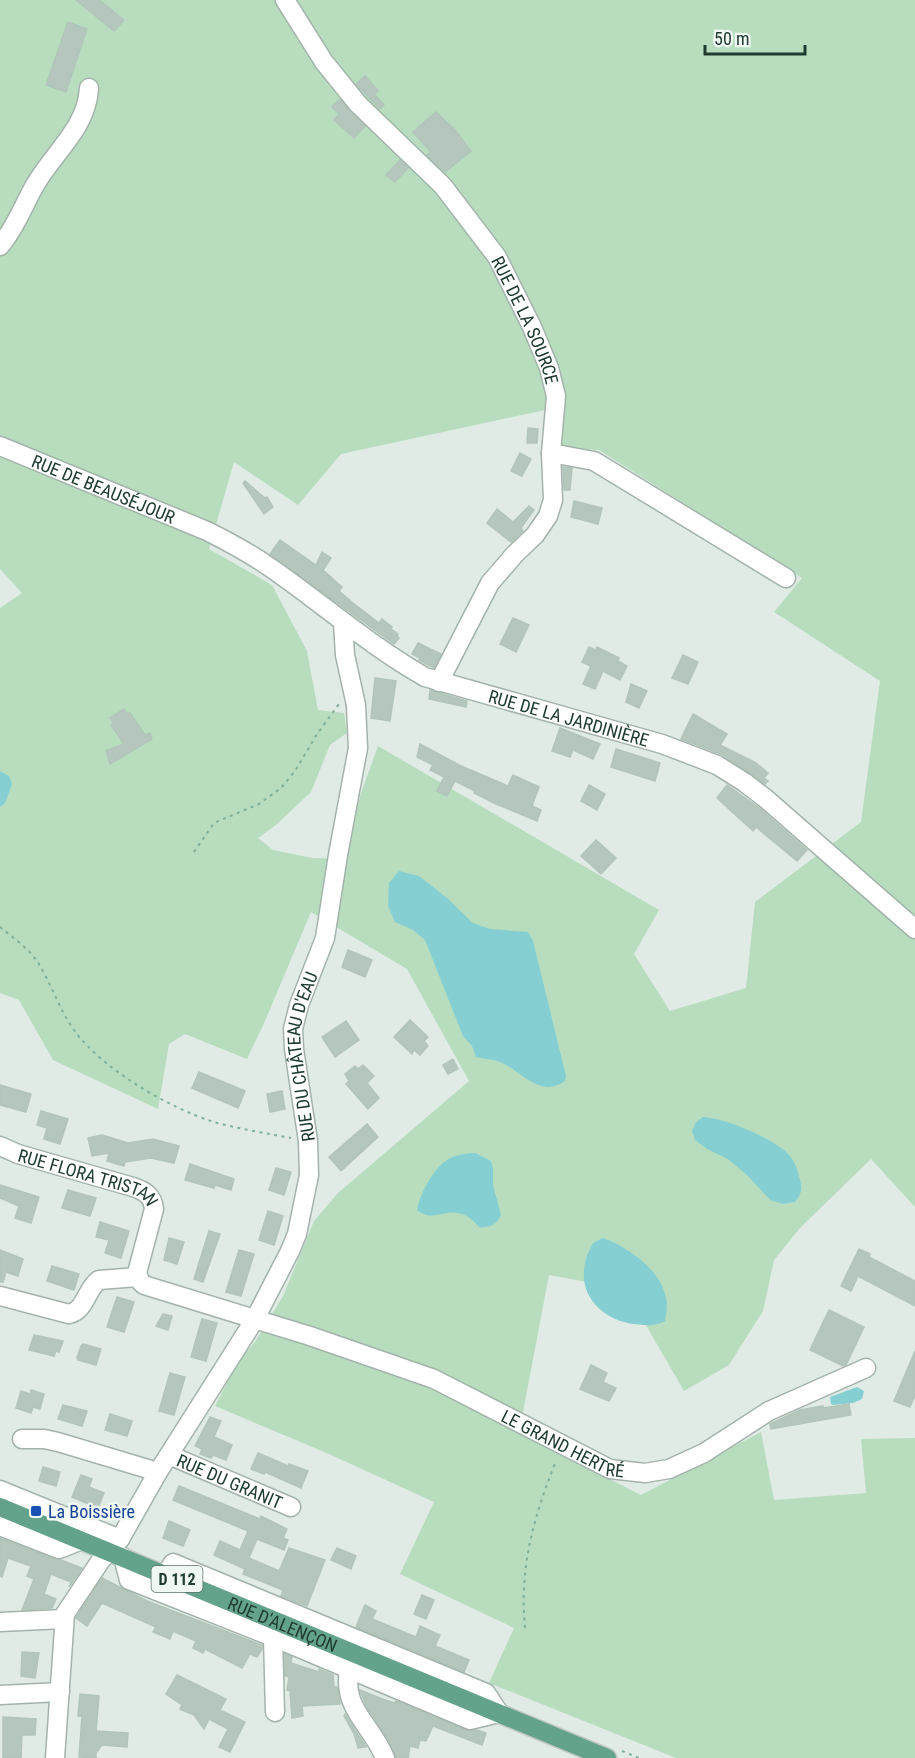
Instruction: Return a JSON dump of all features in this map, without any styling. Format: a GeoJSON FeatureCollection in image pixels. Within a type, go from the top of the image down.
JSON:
{"type":"FeatureCollection","features":[{"type":"Feature","properties":{"kind":"main road","name":"RUE D'ALENÇON"},"geometry":{"type":"LineString","coordinates":[[0,1507],[82,1540],[118,1549],[166,1575],[351,1661],[499,1713]]}},
{"type":"Feature","properties":{"kind":"main road","name":"D 112"},"geometry":{"type":"LineString","coordinates":[[499,1713],[607,1758]]}},
{"type":"Feature","properties":{"kind":"street","name":"RUE DE LA SOURCE"},"geometry":{"type":"LineString","coordinates":[[285,0],[324,62],[358,104],[443,186],[497,257],[532,327],[549,368],[556,396],[551,453],[553,500],[548,516],[535,535],[490,583],[439,682]]}},
{"type":"Feature","properties":{"kind":"street"},"geometry":{"type":"LineString","coordinates":[[0,246],[12,231],[35,185],[81,121],[88,103],[88,88]]}},
{"type":"Feature","properties":{"kind":"street","name":"RUE DE BEAUSÉJOUR"},"geometry":{"type":"LineString","coordinates":[[0,446],[207,531]]}},
{"type":"Feature","properties":{"kind":"street"},"geometry":{"type":"LineString","coordinates":[[551,453],[594,461],[786,578]]}},
{"type":"Feature","properties":{"kind":"street","name":"RUE DE LA JARDINIÈRE"},"geometry":{"type":"LineString","coordinates":[[207,531],[271,568],[393,660],[425,677],[662,744],[717,765],[765,798],[915,929]]}},
{"type":"Feature","properties":{"kind":"street","name":"RUE DU CHÂTEAU D'EAU"},"geometry":{"type":"LineString","coordinates":[[64,1619],[101,1560],[118,1549],[158,1472],[255,1319],[297,1234],[309,1175],[308,1141],[293,1029],[299,1005],[325,938],[358,747],[356,705],[345,655],[343,623]]}},
{"type":"Feature","properties":{"kind":"street","name":"RUE FLORA TRISTAN"},"geometry":{"type":"LineString","coordinates":[[0,1146],[18,1154],[147,1193],[152,1199],[154,1209],[138,1266],[138,1276]]}},
{"type":"Feature","properties":{"kind":"street"},"geometry":{"type":"LineString","coordinates":[[0,1296],[69,1314],[80,1309],[88,1291],[99,1280],[138,1276],[144,1285],[255,1319]]}},
{"type":"Feature","properties":{"kind":"street","name":"LE GRAND HERTRÉ"},"geometry":{"type":"LineString","coordinates":[[255,1319],[434,1378],[609,1469],[645,1473],[669,1469],[704,1453],[770,1412],[866,1368]]}},
{"type":"Feature","properties":{"kind":"street"},"geometry":{"type":"LineString","coordinates":[[22,1439],[44,1439],[58,1442],[158,1472]]}},
{"type":"Feature","properties":{"kind":"street","name":"RUE DU GRANIT"},"geometry":{"type":"LineString","coordinates":[[169,1455],[291,1507]]}},
{"type":"Feature","properties":{"kind":"street"},"geometry":{"type":"LineString","coordinates":[[0,1490],[118,1549],[129,1580],[273,1637],[351,1661],[351,1698],[354,1708],[385,1758]]}},
{"type":"Feature","properties":{"kind":"street"},"geometry":{"type":"LineString","coordinates":[[0,1526],[59,1549],[82,1540]]}},
{"type":"Feature","properties":{"kind":"street"},"geometry":{"type":"LineString","coordinates":[[166,1575],[173,1563],[486,1693],[499,1713]]}},
{"type":"Feature","properties":{"kind":"street"},"geometry":{"type":"LineString","coordinates":[[0,1622],[64,1619],[56,1758]]}},
{"type":"Feature","properties":{"kind":"street"},"geometry":{"type":"LineString","coordinates":[[273,1637],[275,1712]]}},
{"type":"Feature","properties":{"kind":"street"},"geometry":{"type":"LineString","coordinates":[[0,1695],[60,1692]]}},
{"type":"Feature","properties":{"kind":"path"},"geometry":{"type":"LineString","coordinates":[[194,852],[214,823],[259,804],[281,788],[352,687]]}},
{"type":"Feature","properties":{"kind":"path"},"geometry":{"type":"LineString","coordinates":[[0,927],[36,960],[74,1029],[94,1053],[122,1075],[179,1108],[212,1121],[243,1130],[308,1141]]}},
{"type":"Feature","properties":{"kind":"path"},"geometry":{"type":"LineString","coordinates":[[525,1628],[522,1600],[525,1564],[538,1513],[559,1455],[559,1443]]}},
{"type":"Feature","properties":{"kind":"green space"},"geometry":{"type":"Polygon","coordinates":[[[0,0],[915,0],[915,1207],[871,1159],[800,1228],[774,1260],[763,1311],[729,1365],[684,1391],[625,1289],[549,1275],[519,1433],[641,1495],[761,1432],[774,1500],[866,1493],[861,1439],[915,1438],[915,1758],[676,1758],[489,1683],[514,1628],[400,1574],[434,1502],[329,1454],[215,1406],[237,1363],[255,1342],[283,1296],[314,1221],[338,1193],[469,1081],[407,969],[311,912],[247,1059],[185,1034],[169,1044],[158,1109],[53,1060],[19,1000],[0,993],[0,807],[5,803],[9,776],[0,771],[0,608],[22,593],[0,569],[0,0]],[[554,408],[341,454],[298,505],[234,462],[209,549],[272,585],[307,651],[318,710],[344,713],[347,733],[330,745],[311,792],[276,825],[258,838],[273,850],[312,858],[345,859],[361,793],[378,746],[659,910],[634,954],[670,1011],[746,988],[755,902],[861,822],[880,681],[774,612],[802,578],[599,450],[562,448],[554,408]]]}},
{"type":"Feature","properties":{"kind":"water"},"geometry":{"type":"Polygon","coordinates":[[[0,771],[9,776],[12,784],[5,803],[0,807],[0,771]]]}},
{"type":"Feature","properties":{"kind":"water"},"geometry":{"type":"Polygon","coordinates":[[[399,871],[419,876],[473,923],[490,929],[528,932],[533,941],[566,1076],[565,1081],[556,1086],[539,1085],[500,1062],[476,1057],[472,1046],[463,1036],[425,940],[413,930],[395,922],[388,906],[389,883],[399,871]]]}},
{"type":"Feature","properties":{"kind":"water"},"geometry":{"type":"Polygon","coordinates":[[[703,1117],[746,1129],[769,1140],[786,1152],[794,1163],[801,1183],[801,1193],[798,1199],[795,1202],[783,1204],[770,1200],[748,1176],[728,1159],[707,1149],[695,1140],[692,1131],[696,1122],[703,1117]]]}},
{"type":"Feature","properties":{"kind":"water"},"geometry":{"type":"Polygon","coordinates":[[[475,1153],[491,1161],[493,1168],[493,1185],[501,1215],[495,1223],[479,1227],[470,1218],[461,1214],[453,1212],[431,1215],[417,1210],[425,1187],[441,1165],[452,1157],[475,1153]]]}},
{"type":"Feature","properties":{"kind":"water"},"geometry":{"type":"Polygon","coordinates":[[[603,1238],[633,1254],[658,1278],[667,1301],[665,1321],[650,1325],[621,1321],[611,1317],[594,1303],[588,1294],[584,1272],[593,1243],[603,1238]]]}},
{"type":"Feature","properties":{"kind":"water"},"geometry":{"type":"Polygon","coordinates":[[[857,1387],[864,1391],[862,1399],[853,1403],[831,1404],[830,1397],[857,1387]]]}},
{"type":"Feature","properties":{"kind":"building"},"geometry":{"type":"Polygon","coordinates":[[[76,0],[99,0],[124,20],[114,31],[76,0]]]}},
{"type":"Feature","properties":{"kind":"building"},"geometry":{"type":"Polygon","coordinates":[[[68,22],[87,29],[66,92],[46,85],[68,22]]]}},
{"type":"Feature","properties":{"kind":"building"},"geometry":{"type":"Polygon","coordinates":[[[365,76],[378,91],[374,94],[384,105],[380,109],[356,84],[365,76]]]}},
{"type":"Feature","properties":{"kind":"building"},"geometry":{"type":"Polygon","coordinates":[[[340,99],[365,126],[354,138],[334,120],[339,114],[332,107],[340,99]]]}},
{"type":"Feature","properties":{"kind":"building"},"geometry":{"type":"Polygon","coordinates":[[[436,112],[455,130],[471,151],[445,172],[427,155],[431,152],[413,132],[436,112]]]}},
{"type":"Feature","properties":{"kind":"building"},"geometry":{"type":"Polygon","coordinates":[[[400,160],[408,168],[395,182],[386,175],[400,160]]]}},
{"type":"Feature","properties":{"kind":"building"},"geometry":{"type":"Polygon","coordinates":[[[528,428],[538,429],[537,443],[527,443],[528,428]]]}},
{"type":"Feature","properties":{"kind":"building"},"geometry":{"type":"Polygon","coordinates":[[[520,453],[531,459],[522,476],[511,471],[520,453]]]}},
{"type":"Feature","properties":{"kind":"building"},"geometry":{"type":"Polygon","coordinates":[[[563,467],[572,468],[570,490],[564,490],[563,467]]]}},
{"type":"Feature","properties":{"kind":"building"},"geometry":{"type":"Polygon","coordinates":[[[245,481],[265,498],[267,497],[273,507],[264,514],[243,483],[245,481]]]}},
{"type":"Feature","properties":{"kind":"building"},"geometry":{"type":"Polygon","coordinates":[[[574,501],[602,508],[598,524],[571,517],[574,501]]]}},
{"type":"Feature","properties":{"kind":"building"},"geometry":{"type":"Polygon","coordinates":[[[529,506],[534,510],[521,528],[523,531],[511,542],[487,523],[497,509],[513,522],[529,506]]]}},
{"type":"Feature","properties":{"kind":"building"},"geometry":{"type":"Polygon","coordinates":[[[280,540],[316,565],[322,552],[331,558],[323,570],[342,587],[339,591],[353,603],[379,623],[382,619],[392,627],[391,629],[398,634],[399,638],[394,644],[270,554],[280,540]]]}},
{"type":"Feature","properties":{"kind":"building"},"geometry":{"type":"Polygon","coordinates":[[[513,618],[529,625],[516,652],[500,644],[513,618]]]}},
{"type":"Feature","properties":{"kind":"building"},"geometry":{"type":"Polygon","coordinates":[[[418,643],[441,654],[434,668],[412,654],[418,643]]]}},
{"type":"Feature","properties":{"kind":"building"},"geometry":{"type":"Polygon","coordinates":[[[589,647],[596,650],[597,647],[619,658],[618,661],[627,666],[620,680],[603,671],[595,689],[583,684],[591,666],[582,662],[589,647]]]}},
{"type":"Feature","properties":{"kind":"building"},"geometry":{"type":"Polygon","coordinates":[[[683,655],[698,662],[688,684],[672,678],[683,655]]]}},
{"type":"Feature","properties":{"kind":"building"},"geometry":{"type":"Polygon","coordinates":[[[375,678],[396,681],[390,721],[371,718],[375,678]]]}},
{"type":"Feature","properties":{"kind":"building"},"geometry":{"type":"Polygon","coordinates":[[[631,684],[647,691],[639,708],[626,702],[631,684]]]}},
{"type":"Feature","properties":{"kind":"building"},"geometry":{"type":"Polygon","coordinates":[[[430,690],[467,701],[466,707],[429,699],[430,690]]]}},
{"type":"Feature","properties":{"kind":"building"},"geometry":{"type":"Polygon","coordinates":[[[124,709],[127,714],[130,713],[145,735],[150,733],[152,739],[110,764],[106,751],[124,744],[111,725],[114,723],[110,718],[124,709]]]}},
{"type":"Feature","properties":{"kind":"building"},"geometry":{"type":"Polygon","coordinates":[[[693,714],[727,734],[720,745],[756,763],[768,773],[764,778],[768,781],[765,784],[723,755],[681,739],[693,714]]]}},
{"type":"Feature","properties":{"kind":"building"},"geometry":{"type":"Polygon","coordinates":[[[560,728],[600,744],[593,759],[573,750],[570,757],[552,751],[560,728]]]}},
{"type":"Feature","properties":{"kind":"building"},"geometry":{"type":"Polygon","coordinates":[[[420,744],[461,766],[508,786],[513,775],[539,787],[532,806],[541,810],[537,821],[496,804],[455,781],[447,796],[437,791],[444,777],[430,770],[433,765],[417,757],[420,744]]]}},
{"type":"Feature","properties":{"kind":"building"},"geometry":{"type":"Polygon","coordinates":[[[616,749],[660,763],[655,781],[611,767],[616,749]]]}},
{"type":"Feature","properties":{"kind":"building"},"geometry":{"type":"Polygon","coordinates":[[[589,785],[605,794],[597,810],[581,801],[589,785]]]}},
{"type":"Feature","properties":{"kind":"building"},"geometry":{"type":"Polygon","coordinates":[[[727,785],[758,807],[807,850],[797,861],[756,827],[753,831],[717,798],[727,785]]]}},
{"type":"Feature","properties":{"kind":"building"},"geometry":{"type":"Polygon","coordinates":[[[596,840],[616,858],[601,874],[581,856],[596,840]]]}},
{"type":"Feature","properties":{"kind":"building"},"geometry":{"type":"Polygon","coordinates":[[[348,950],[372,960],[365,977],[342,967],[348,950]]]}},
{"type":"Feature","properties":{"kind":"building"},"geometry":{"type":"Polygon","coordinates":[[[410,1020],[428,1037],[424,1041],[428,1046],[420,1055],[414,1050],[412,1054],[394,1037],[410,1020]]]}},
{"type":"Feature","properties":{"kind":"building"},"geometry":{"type":"Polygon","coordinates":[[[346,1021],[359,1040],[335,1057],[322,1037],[346,1021]]]}},
{"type":"Feature","properties":{"kind":"building"},"geometry":{"type":"Polygon","coordinates":[[[453,1059],[458,1069],[448,1074],[443,1065],[453,1059]]]}},
{"type":"Feature","properties":{"kind":"building"},"geometry":{"type":"Polygon","coordinates":[[[363,1065],[374,1076],[367,1083],[379,1098],[368,1109],[346,1084],[349,1081],[345,1074],[355,1066],[358,1069],[363,1065]]]}},
{"type":"Feature","properties":{"kind":"building"},"geometry":{"type":"Polygon","coordinates":[[[199,1072],[245,1091],[238,1108],[192,1088],[199,1072]]]}},
{"type":"Feature","properties":{"kind":"building"},"geometry":{"type":"Polygon","coordinates":[[[0,1085],[31,1094],[26,1112],[0,1105],[0,1085]]]}},
{"type":"Feature","properties":{"kind":"building"},"geometry":{"type":"Polygon","coordinates":[[[282,1091],[285,1109],[270,1112],[267,1094],[282,1091]]]}},
{"type":"Feature","properties":{"kind":"building"},"geometry":{"type":"Polygon","coordinates":[[[41,1111],[68,1119],[60,1144],[44,1139],[47,1128],[37,1125],[41,1111]]]}},
{"type":"Feature","properties":{"kind":"building"},"geometry":{"type":"Polygon","coordinates":[[[367,1124],[378,1137],[341,1171],[329,1157],[367,1124]]]}},
{"type":"Feature","properties":{"kind":"building"},"geometry":{"type":"Polygon","coordinates":[[[102,1135],[128,1143],[153,1139],[179,1146],[174,1163],[151,1158],[125,1162],[124,1166],[107,1161],[109,1153],[92,1156],[88,1138],[102,1135]]]}},
{"type":"Feature","properties":{"kind":"building"},"geometry":{"type":"Polygon","coordinates":[[[190,1164],[234,1179],[231,1190],[185,1180],[190,1164]]]}},
{"type":"Feature","properties":{"kind":"building"},"geometry":{"type":"Polygon","coordinates":[[[276,1168],[291,1172],[284,1195],[269,1190],[276,1168]]]}},
{"type":"Feature","properties":{"kind":"building"},"geometry":{"type":"Polygon","coordinates":[[[0,1185],[39,1197],[31,1223],[15,1218],[19,1206],[0,1198],[0,1185]]]}},
{"type":"Feature","properties":{"kind":"building"},"geometry":{"type":"Polygon","coordinates":[[[68,1190],[96,1198],[90,1216],[62,1208],[68,1190]]]}},
{"type":"Feature","properties":{"kind":"building"},"geometry":{"type":"Polygon","coordinates":[[[268,1211],[283,1216],[274,1245],[259,1240],[268,1211]]]}},
{"type":"Feature","properties":{"kind":"building"},"geometry":{"type":"Polygon","coordinates":[[[100,1222],[129,1231],[121,1258],[105,1253],[109,1240],[96,1237],[100,1222]]]}},
{"type":"Feature","properties":{"kind":"building"},"geometry":{"type":"Polygon","coordinates":[[[209,1231],[220,1234],[203,1282],[194,1279],[209,1231]]]}},
{"type":"Feature","properties":{"kind":"building"},"geometry":{"type":"Polygon","coordinates":[[[169,1238],[184,1242],[177,1264],[164,1260],[169,1238]]]}},
{"type":"Feature","properties":{"kind":"building"},"geometry":{"type":"Polygon","coordinates":[[[859,1249],[870,1254],[869,1257],[915,1281],[915,1306],[858,1276],[851,1291],[841,1286],[859,1249]]]}},
{"type":"Feature","properties":{"kind":"building"},"geometry":{"type":"Polygon","coordinates":[[[0,1250],[23,1259],[18,1276],[6,1272],[3,1282],[0,1282],[0,1250]]]}},
{"type":"Feature","properties":{"kind":"building"},"geometry":{"type":"Polygon","coordinates":[[[239,1250],[254,1254],[241,1296],[226,1292],[239,1250]]]}},
{"type":"Feature","properties":{"kind":"building"},"geometry":{"type":"Polygon","coordinates":[[[52,1266],[79,1274],[74,1290],[47,1281],[52,1266]]]}},
{"type":"Feature","properties":{"kind":"building"},"geometry":{"type":"Polygon","coordinates":[[[117,1297],[134,1302],[124,1332],[107,1327],[117,1297]]]}},
{"type":"Feature","properties":{"kind":"building"},"geometry":{"type":"Polygon","coordinates":[[[829,1310],[864,1327],[846,1365],[843,1366],[810,1350],[829,1310]]]}},
{"type":"Feature","properties":{"kind":"building"},"geometry":{"type":"Polygon","coordinates":[[[163,1314],[172,1316],[168,1330],[156,1326],[163,1314]]]}},
{"type":"Feature","properties":{"kind":"building"},"geometry":{"type":"Polygon","coordinates":[[[202,1319],[217,1323],[206,1361],[191,1357],[202,1319]]]}},
{"type":"Feature","properties":{"kind":"building"},"geometry":{"type":"Polygon","coordinates":[[[34,1335],[63,1341],[59,1352],[56,1351],[54,1356],[29,1350],[34,1335]]]}},
{"type":"Feature","properties":{"kind":"building"},"geometry":{"type":"Polygon","coordinates":[[[83,1344],[101,1349],[96,1365],[78,1360],[83,1344]]]}},
{"type":"Feature","properties":{"kind":"building"},"geometry":{"type":"Polygon","coordinates":[[[915,1351],[915,1395],[910,1407],[894,1401],[915,1351]]]}},
{"type":"Feature","properties":{"kind":"building"},"geometry":{"type":"Polygon","coordinates":[[[591,1365],[607,1373],[603,1382],[616,1388],[609,1401],[580,1389],[591,1365]]]}},
{"type":"Feature","properties":{"kind":"building"},"geometry":{"type":"Polygon","coordinates":[[[170,1373],[185,1377],[174,1415],[159,1411],[170,1373]]]}},
{"type":"Feature","properties":{"kind":"building"},"geometry":{"type":"Polygon","coordinates":[[[31,1390],[44,1394],[40,1409],[33,1407],[31,1413],[16,1408],[21,1391],[30,1394],[31,1390]]]}},
{"type":"Feature","properties":{"kind":"building"},"geometry":{"type":"Polygon","coordinates":[[[849,1404],[851,1415],[771,1429],[770,1424],[800,1410],[849,1404]]]}},
{"type":"Feature","properties":{"kind":"building"},"geometry":{"type":"Polygon","coordinates":[[[63,1405],[87,1411],[82,1426],[58,1419],[63,1405]]]}},
{"type":"Feature","properties":{"kind":"building"},"geometry":{"type":"Polygon","coordinates":[[[110,1414],[132,1421],[127,1436],[105,1430],[110,1414]]]}},
{"type":"Feature","properties":{"kind":"building"},"geometry":{"type":"Polygon","coordinates":[[[210,1417],[221,1421],[214,1437],[232,1445],[226,1460],[213,1455],[211,1458],[200,1454],[202,1449],[195,1446],[210,1417]]]}},
{"type":"Feature","properties":{"kind":"building"},"geometry":{"type":"Polygon","coordinates":[[[258,1453],[288,1466],[289,1464],[308,1471],[301,1488],[265,1472],[264,1474],[251,1469],[258,1453]]]}},
{"type":"Feature","properties":{"kind":"building"},"geometry":{"type":"Polygon","coordinates":[[[43,1467],[60,1472],[56,1486],[39,1481],[43,1467]]]}},
{"type":"Feature","properties":{"kind":"building"},"geometry":{"type":"Polygon","coordinates":[[[81,1475],[92,1479],[89,1487],[104,1493],[98,1508],[72,1497],[81,1475]]]}},
{"type":"Feature","properties":{"kind":"building"},"geometry":{"type":"Polygon","coordinates":[[[179,1486],[260,1519],[261,1516],[287,1529],[283,1538],[288,1540],[284,1550],[257,1539],[249,1558],[279,1571],[289,1548],[325,1560],[307,1606],[281,1596],[283,1590],[243,1574],[245,1569],[214,1555],[220,1541],[240,1550],[248,1531],[173,1500],[179,1486]]]}},
{"type":"Feature","properties":{"kind":"building"},"geometry":{"type":"Polygon","coordinates":[[[169,1521],[190,1530],[183,1546],[163,1538],[169,1521]]]}},
{"type":"Feature","properties":{"kind":"building"},"geometry":{"type":"Polygon","coordinates":[[[0,1538],[82,1568],[69,1587],[71,1582],[51,1574],[44,1594],[56,1599],[52,1608],[22,1610],[34,1579],[27,1576],[31,1566],[8,1558],[2,1577],[0,1576],[0,1538]]]}},
{"type":"Feature","properties":{"kind":"building"},"geometry":{"type":"Polygon","coordinates":[[[337,1548],[356,1556],[351,1569],[331,1560],[337,1548]]]}},
{"type":"Feature","properties":{"kind":"building"},"geometry":{"type":"Polygon","coordinates":[[[102,1578],[147,1601],[262,1645],[262,1649],[257,1657],[250,1654],[242,1668],[205,1649],[203,1653],[193,1648],[196,1641],[173,1631],[170,1639],[153,1632],[156,1627],[102,1603],[87,1626],[76,1618],[102,1578]]]}},
{"type":"Feature","properties":{"kind":"building"},"geometry":{"type":"Polygon","coordinates":[[[422,1595],[434,1600],[426,1619],[414,1614],[422,1595]]]}},
{"type":"Feature","properties":{"kind":"building"},"geometry":{"type":"Polygon","coordinates":[[[365,1605],[376,1611],[372,1619],[416,1637],[420,1626],[440,1635],[435,1646],[469,1660],[464,1672],[356,1627],[365,1605]]]}},
{"type":"Feature","properties":{"kind":"building"},"geometry":{"type":"Polygon","coordinates":[[[22,1652],[39,1653],[35,1678],[21,1676],[22,1652]]]}},
{"type":"Feature","properties":{"kind":"building"},"geometry":{"type":"Polygon","coordinates":[[[285,1654],[292,1657],[291,1663],[319,1672],[319,1669],[333,1675],[334,1687],[337,1687],[340,1704],[302,1706],[303,1716],[292,1718],[290,1691],[287,1690],[289,1677],[285,1676],[285,1654]]]}},
{"type":"Feature","properties":{"kind":"building"},"geometry":{"type":"Polygon","coordinates":[[[177,1675],[226,1699],[220,1710],[245,1722],[230,1752],[219,1747],[228,1729],[209,1719],[204,1729],[194,1715],[180,1709],[182,1705],[166,1694],[177,1675]]]}},
{"type":"Feature","properties":{"kind":"building"},"geometry":{"type":"Polygon","coordinates":[[[360,1690],[385,1700],[395,1703],[396,1701],[466,1730],[486,1733],[482,1745],[433,1726],[426,1741],[420,1740],[418,1748],[410,1746],[408,1758],[396,1758],[388,1739],[367,1707],[360,1690]]]}},
{"type":"Feature","properties":{"kind":"building"},"geometry":{"type":"Polygon","coordinates":[[[80,1694],[99,1696],[96,1731],[128,1733],[127,1747],[102,1745],[96,1753],[96,1758],[79,1757],[82,1716],[78,1716],[80,1694]]]}},
{"type":"Feature","properties":{"kind":"building"},"geometry":{"type":"Polygon","coordinates":[[[345,1714],[366,1747],[358,1748],[345,1714]]]}},
{"type":"Feature","properties":{"kind":"building"},"geometry":{"type":"Polygon","coordinates":[[[3,1717],[36,1719],[35,1735],[22,1735],[21,1758],[3,1758],[3,1717]]]}},
{"type":"Feature","properties":{"kind":"place","name":"La Boissière"},"geometry":{"type":"Point","coordinates":[36,1511]}}]}
